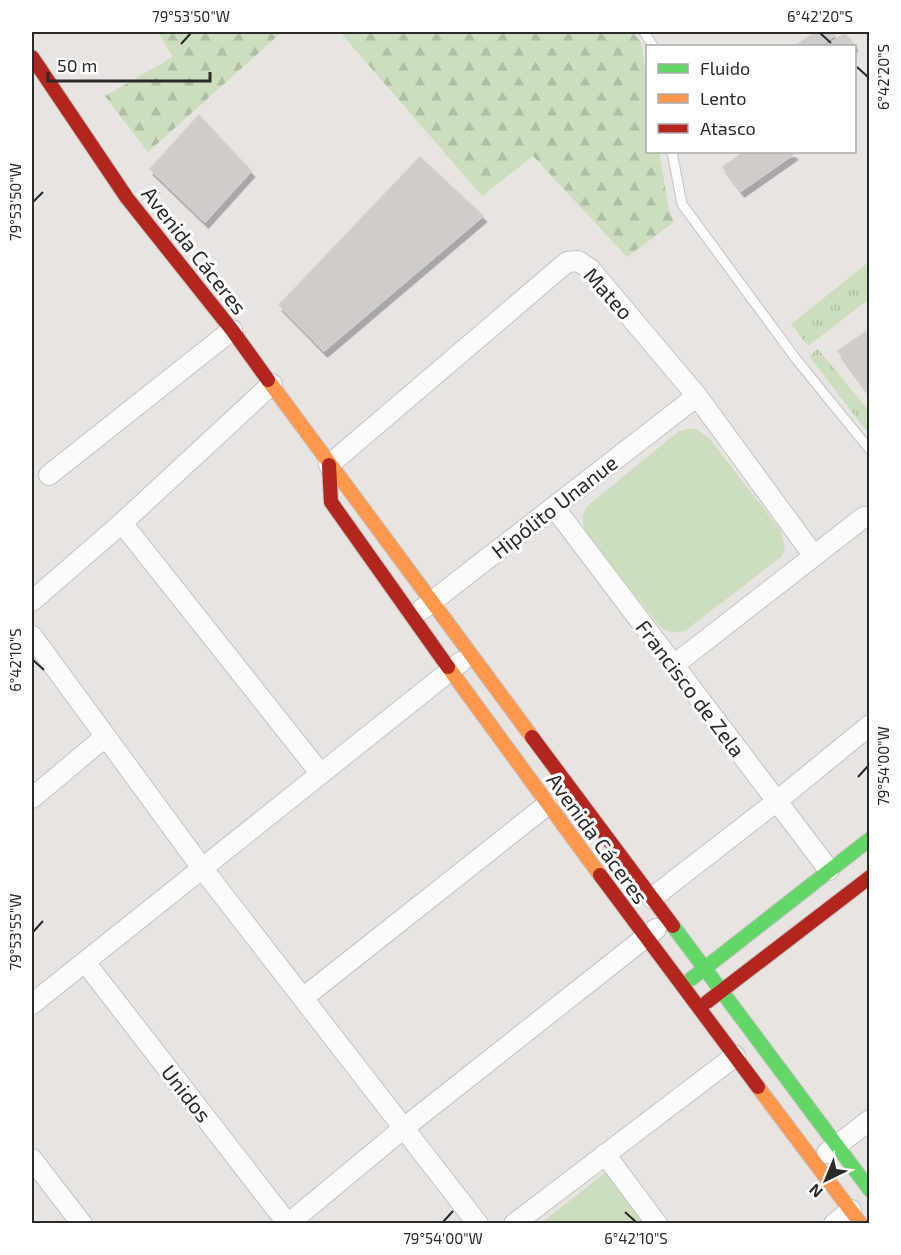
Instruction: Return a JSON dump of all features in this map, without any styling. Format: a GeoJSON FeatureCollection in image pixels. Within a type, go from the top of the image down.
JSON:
{"type":"FeatureCollection","features":[{"type":"Feature","properties":{"kind":"street","name":"Avenida Cáceres"},"geometry":{"type":"LineString","coordinates":[[32,57],[127,198],[232,330],[870,1190]]}},
{"type":"Feature","properties":{"kind":"street","name":"Mateo"},"geometry":{"type":"LineString","coordinates":[[330,465],[567,262],[578,261],[590,269],[697,396],[814,556]]}},
{"type":"Feature","properties":{"kind":"street"},"geometry":{"type":"LineString","coordinates":[[49,475],[232,330]]}},
{"type":"Feature","properties":{"kind":"street"},"geometry":{"type":"LineString","coordinates":[[32,601],[122,523],[272,384]]}},
{"type":"Feature","properties":{"kind":"street","name":"Hipólito Unanue"},"geometry":{"type":"LineString","coordinates":[[412,618],[697,396]]}},
{"type":"Feature","properties":{"kind":"street","name":"Avenida Cáceres"},"geometry":{"type":"LineString","coordinates":[[330,465],[331,502],[412,618],[547,805],[856,1217]]}},
{"type":"Feature","properties":{"kind":"street","name":"Francisco de Zela"},"geometry":{"type":"LineString","coordinates":[[554,507],[829,870]]}},
{"type":"Feature","properties":{"kind":"street"},"geometry":{"type":"LineString","coordinates":[[674,665],[864,517]]}},
{"type":"Feature","properties":{"kind":"street"},"geometry":{"type":"LineString","coordinates":[[122,523],[321,774]]}},
{"type":"Feature","properties":{"kind":"street"},"geometry":{"type":"LineString","coordinates":[[32,636],[202,868],[478,1224]]}},
{"type":"Feature","properties":{"kind":"street"},"geometry":{"type":"LineString","coordinates":[[32,1004],[471,654]]}},
{"type":"Feature","properties":{"kind":"street"},"geometry":{"type":"LineString","coordinates":[[652,898],[870,725]]}},
{"type":"Feature","properties":{"kind":"street"},"geometry":{"type":"LineString","coordinates":[[32,798],[105,737]]}},
{"type":"Feature","properties":{"kind":"street"},"geometry":{"type":"LineString","coordinates":[[303,998],[547,805]]}},
{"type":"Feature","properties":{"kind":"street"},"geometry":{"type":"LineString","coordinates":[[682,986],[870,839]]}},
{"type":"Feature","properties":{"kind":"street"},"geometry":{"type":"LineString","coordinates":[[699,1008],[870,877]]}},
{"type":"Feature","properties":{"kind":"street"},"geometry":{"type":"LineString","coordinates":[[288,1223],[405,1127],[668,919]]}},
{"type":"Feature","properties":{"kind":"street","name":"Unidos"},"geometry":{"type":"LineString","coordinates":[[85,962],[288,1223]]}},
{"type":"Feature","properties":{"kind":"street"},"geometry":{"type":"LineString","coordinates":[[514,1224],[735,1056]]}},
{"type":"Feature","properties":{"kind":"street"},"geometry":{"type":"LineString","coordinates":[[815,1162],[870,1119]]}},
{"type":"Feature","properties":{"kind":"street"},"geometry":{"type":"LineString","coordinates":[[605,1154],[657,1224]]}},
{"type":"Feature","properties":{"kind":"street"},"geometry":{"type":"LineString","coordinates":[[32,1160],[82,1224]]}},
{"type":"Feature","properties":{"kind":"street"},"geometry":{"type":"LineString","coordinates":[[834,1224],[856,1217]]}},
{"type":"Feature","properties":{"kind":"lane"},"geometry":{"type":"LineString","coordinates":[[644,32],[652,45]]}},
{"type":"Feature","properties":{"kind":"lane"},"geometry":{"type":"LineString","coordinates":[[672,153],[682,204],[796,359],[870,450]]}},
{"type":"Feature","properties":{"kind":"green space"},"geometry":{"type":"Polygon","coordinates":[[[158,32],[282,32],[148,152],[105,96],[173,57],[158,32]]]}},
{"type":"Feature","properties":{"kind":"green space"},"geometry":{"type":"Polygon","coordinates":[[[340,32],[632,32],[641,42],[646,74],[646,153],[659,153],[669,210],[674,222],[627,257],[533,156],[482,196],[340,32]]]}},
{"type":"Feature","properties":{"kind":"green space"},"geometry":{"type":"Polygon","coordinates":[[[869,262],[869,299],[808,346],[791,324],[869,262]]]}},
{"type":"Feature","properties":{"kind":"green space"},"geometry":{"type":"Polygon","coordinates":[[[818,349],[869,411],[869,434],[809,356],[818,349]]]}},
{"type":"Feature","properties":{"kind":"green space"},"geometry":{"type":"Polygon","coordinates":[[[696,429],[709,438],[781,531],[785,548],[782,556],[686,630],[675,632],[665,630],[659,625],[588,536],[583,518],[591,503],[678,432],[696,429]]]}},
{"type":"Feature","properties":{"kind":"green space"},"geometry":{"type":"Polygon","coordinates":[[[610,1169],[651,1224],[540,1224],[610,1169]]]}},
{"type":"Feature","properties":{"kind":"building"},"geometry":{"type":"Polygon","coordinates":[[[815,32],[832,32],[835,35],[821,45],[796,45],[815,32]]]}},
{"type":"Feature","properties":{"kind":"building"},"geometry":{"type":"Polygon","coordinates":[[[845,33],[854,45],[827,45],[845,33]]]}},
{"type":"Feature","properties":{"kind":"building"},"geometry":{"type":"Polygon","coordinates":[[[199,115],[251,171],[205,222],[150,169],[199,115]]]}},
{"type":"Feature","properties":{"kind":"building"},"geometry":{"type":"Polygon","coordinates":[[[743,153],[794,154],[741,191],[723,167],[743,153]]]}},
{"type":"Feature","properties":{"kind":"building"},"geometry":{"type":"Polygon","coordinates":[[[420,157],[483,216],[324,351],[279,305],[420,157]]]}},
{"type":"Feature","properties":{"kind":"building"},"geometry":{"type":"Polygon","coordinates":[[[870,329],[870,395],[838,351],[870,329]]]}},
{"type":"Feature","properties":{"kind":"traffic: fast"},"geometry":{"type":"LineString","coordinates":[[691,979],[870,839]]}},
{"type":"Feature","properties":{"kind":"traffic: fast"},"geometry":{"type":"LineString","coordinates":[[673,926],[870,1190]]}},
{"type":"Feature","properties":{"kind":"traffic: slow"},"geometry":{"type":"LineString","coordinates":[[268,380],[532,737]]}},
{"type":"Feature","properties":{"kind":"traffic: slow"},"geometry":{"type":"LineString","coordinates":[[448,667],[600,875]]}},
{"type":"Feature","properties":{"kind":"traffic: slow"},"geometry":{"type":"LineString","coordinates":[[758,1087],[861,1224]]}},
{"type":"Feature","properties":{"kind":"traffic: jam"},"geometry":{"type":"LineString","coordinates":[[32,57],[127,198],[232,330],[268,380]]}},
{"type":"Feature","properties":{"kind":"traffic: jam"},"geometry":{"type":"LineString","coordinates":[[329,465],[331,502],[448,667]]}},
{"type":"Feature","properties":{"kind":"traffic: jam"},"geometry":{"type":"LineString","coordinates":[[532,737],[673,926]]}},
{"type":"Feature","properties":{"kind":"traffic: jam"},"geometry":{"type":"LineString","coordinates":[[600,875],[758,1087]]}},
{"type":"Feature","properties":{"kind":"traffic: jam"},"geometry":{"type":"LineString","coordinates":[[707,1002],[870,877]]}}]}
